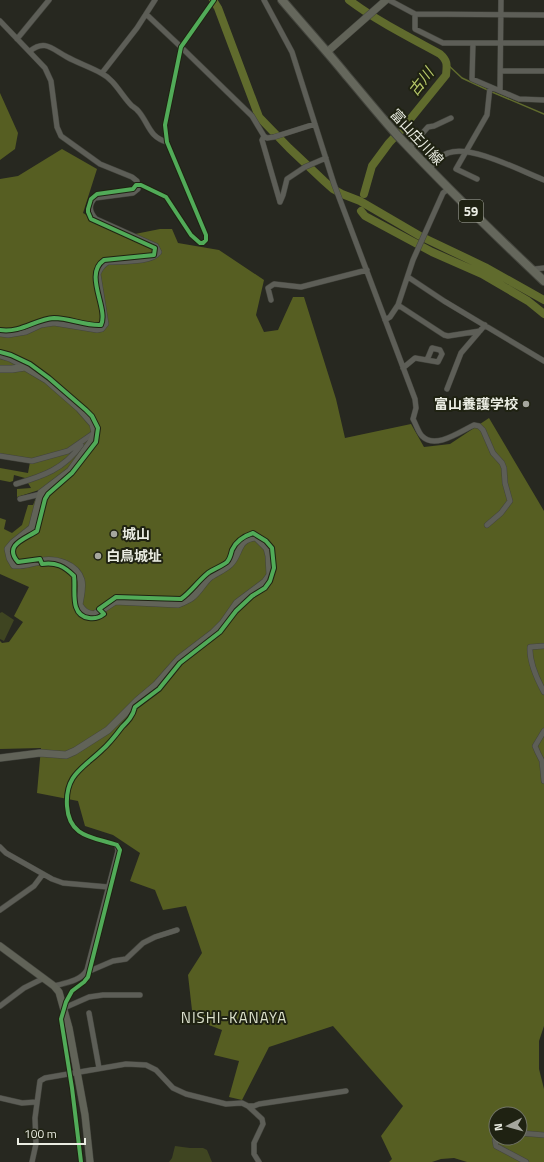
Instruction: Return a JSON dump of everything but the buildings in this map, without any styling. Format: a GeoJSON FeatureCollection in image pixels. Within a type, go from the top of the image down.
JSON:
{"type":"FeatureCollection","features":[{"type":"Feature","properties":{"kind":"main road","name":"富山庄川線"},"geometry":{"type":"LineString","coordinates":[[282,0],[372,107],[409,148],[489,230],[544,281]]}},
{"type":"Feature","properties":{"kind":"street"},"geometry":{"type":"LineString","coordinates":[[17,40],[50,0]]}},
{"type":"Feature","properties":{"kind":"street"},"geometry":{"type":"LineString","coordinates":[[102,73],[137,28],[155,0]]}},
{"type":"Feature","properties":{"kind":"street"},"geometry":{"type":"LineString","coordinates":[[264,0],[292,52],[334,184],[415,399],[416,408],[413,419],[422,436],[428,440],[436,441],[444,440],[474,424],[479,426],[483,430],[494,453],[502,462],[504,468],[505,486],[510,500],[501,513],[487,525]]}},
{"type":"Feature","properties":{"kind":"street"},"geometry":{"type":"LineString","coordinates":[[327,52],[387,0],[415,14],[544,15]]}},
{"type":"Feature","properties":{"kind":"street"},"geometry":{"type":"LineString","coordinates":[[500,91],[502,0]]}},
{"type":"Feature","properties":{"kind":"street"},"geometry":{"type":"LineString","coordinates":[[146,14],[181,46],[252,116],[264,136],[267,138],[315,124]]}},
{"type":"Feature","properties":{"kind":"street"},"geometry":{"type":"LineString","coordinates":[[415,14],[415,29],[443,43],[544,43]]}},
{"type":"Feature","properties":{"kind":"street"},"geometry":{"type":"LineString","coordinates":[[0,21],[45,68],[51,81],[57,127],[61,136],[100,164],[132,177],[137,181],[138,189],[133,193],[96,198],[90,205],[92,215],[96,219],[156,246],[159,252],[157,255],[148,259],[108,262],[100,269],[98,274],[106,324],[102,329],[97,330],[54,323],[41,325],[26,332],[8,335],[0,334]]}},
{"type":"Feature","properties":{"kind":"street"},"geometry":{"type":"LineString","coordinates":[[473,43],[472,79],[520,99],[544,100]]}},
{"type":"Feature","properties":{"kind":"street"},"geometry":{"type":"LineString","coordinates":[[30,51],[36,46],[45,44],[78,64],[102,73],[112,81],[133,107],[141,113],[151,133],[161,141],[167,142]]}},
{"type":"Feature","properties":{"kind":"street"},"geometry":{"type":"LineString","coordinates":[[501,71],[544,71]]}},
{"type":"Feature","properties":{"kind":"street"},"geometry":{"type":"LineString","coordinates":[[477,179],[456,169],[468,151],[487,115],[490,87]]}},
{"type":"Feature","properties":{"kind":"street"},"geometry":{"type":"LineString","coordinates":[[409,148],[428,127],[434,126],[451,118]]}},
{"type":"Feature","properties":{"kind":"street"},"geometry":{"type":"LineString","coordinates":[[264,136],[262,140],[280,202],[284,195],[287,179],[305,167],[326,158]]}},
{"type":"Feature","properties":{"kind":"street"},"geometry":{"type":"LineString","coordinates":[[429,169],[447,153],[468,151],[486,156],[544,180]]}},
{"type":"Feature","properties":{"kind":"street"},"geometry":{"type":"LineString","coordinates":[[385,320],[390,317],[398,305],[413,260],[426,234],[443,193],[448,188]]}},
{"type":"Feature","properties":{"kind":"street"},"geometry":{"type":"LineString","coordinates":[[533,271],[535,269],[544,268]]}},
{"type":"Feature","properties":{"kind":"street"},"geometry":{"type":"LineString","coordinates":[[271,300],[268,288],[274,284],[301,287],[367,270]]}},
{"type":"Feature","properties":{"kind":"street"},"geometry":{"type":"LineString","coordinates":[[408,277],[544,361]]}},
{"type":"Feature","properties":{"kind":"street"},"geometry":{"type":"LineString","coordinates":[[398,305],[444,335],[448,336],[480,332]]}},
{"type":"Feature","properties":{"kind":"street"},"geometry":{"type":"LineString","coordinates":[[447,389],[461,353],[485,325]]}},
{"type":"Feature","properties":{"kind":"street"},"geometry":{"type":"LineString","coordinates":[[0,356],[20,364],[47,380],[79,408],[93,424],[95,433],[92,442],[70,471],[41,494],[20,499]]}},
{"type":"Feature","properties":{"kind":"street"},"geometry":{"type":"LineString","coordinates":[[403,368],[415,358],[427,360]]}},
{"type":"Feature","properties":{"kind":"street"},"geometry":{"type":"LineString","coordinates":[[0,369],[25,367]]}},
{"type":"Feature","properties":{"kind":"street"},"geometry":{"type":"LineString","coordinates":[[0,456],[32,461],[68,451],[95,433]]}},
{"type":"Feature","properties":{"kind":"street"},"geometry":{"type":"LineString","coordinates":[[16,484],[55,470],[78,449],[84,441]]}},
{"type":"Feature","properties":{"kind":"street"},"geometry":{"type":"LineString","coordinates":[[0,758],[40,753],[66,755],[108,730],[136,701],[156,685],[179,659],[213,633],[223,623],[237,603],[265,582],[270,574],[270,563],[267,548],[256,537],[248,538],[241,543],[234,560],[228,566],[210,576],[193,596],[178,604],[115,601],[94,615],[87,614],[79,605],[82,589],[80,579],[66,564],[56,560],[14,565],[10,558],[8,549],[13,543],[32,528],[41,494]]}},
{"type":"Feature","properties":{"kind":"street"},"geometry":{"type":"LineString","coordinates":[[544,646],[530,647],[529,654],[538,681],[544,692]]}},
{"type":"Feature","properties":{"kind":"street"},"geometry":{"type":"LineString","coordinates":[[544,731],[535,746],[542,760],[544,781]]}},
{"type":"Feature","properties":{"kind":"street"},"geometry":{"type":"LineString","coordinates":[[85,973],[118,851],[117,845]]}},
{"type":"Feature","properties":{"kind":"street"},"geometry":{"type":"LineString","coordinates":[[0,847],[6,853],[52,879],[63,883],[108,887]]}},
{"type":"Feature","properties":{"kind":"street"},"geometry":{"type":"LineString","coordinates":[[0,910],[34,886],[43,874]]}},
{"type":"Feature","properties":{"kind":"street"},"geometry":{"type":"LineString","coordinates":[[54,986],[78,979],[85,973],[113,961],[126,959],[144,943],[155,937],[177,930]]}},
{"type":"Feature","properties":{"kind":"street"},"geometry":{"type":"LineString","coordinates":[[0,946],[42,979],[54,986],[59,992],[64,1008],[85,1115],[90,1162]]}},
{"type":"Feature","properties":{"kind":"street"},"geometry":{"type":"LineString","coordinates":[[0,1006],[24,988],[42,979]]}},
{"type":"Feature","properties":{"kind":"street"},"geometry":{"type":"LineString","coordinates":[[64,1008],[90,997],[103,995],[140,994]]}},
{"type":"Feature","properties":{"kind":"street"},"geometry":{"type":"LineString","coordinates":[[88,1013],[99,1068]]}},
{"type":"Feature","properties":{"kind":"street"},"geometry":{"type":"LineString","coordinates":[[32,1162],[36,1144],[36,1102],[40,1081],[45,1078],[126,1064],[146,1065],[156,1070],[173,1088],[186,1094],[226,1104],[242,1103],[248,1106],[262,1119],[263,1124],[254,1143],[254,1154],[258,1162]]}},
{"type":"Feature","properties":{"kind":"street"},"geometry":{"type":"LineString","coordinates":[[248,1106],[346,1091]]}},
{"type":"Feature","properties":{"kind":"street"},"geometry":{"type":"LineString","coordinates":[[0,1098],[22,1103],[36,1102]]}},
{"type":"Feature","properties":{"kind":"street"},"geometry":{"type":"LineString","coordinates":[[528,1134],[544,1135]]}},
{"type":"Feature","properties":{"kind":"street"},"geometry":{"type":"LineString","coordinates":[[496,1146],[526,1162]]}},
{"type":"Feature","properties":{"kind":"green space"},"geometry":{"type":"Polygon","coordinates":[[[0,93],[18,133],[15,149],[0,160],[0,93]]]}},
{"type":"Feature","properties":{"kind":"green space"},"geometry":{"type":"Polygon","coordinates":[[[62,149],[97,169],[83,213],[125,236],[160,229],[172,229],[178,243],[219,250],[264,280],[256,315],[264,332],[278,330],[293,297],[304,297],[336,399],[345,438],[411,424],[424,447],[450,444],[489,418],[544,511],[544,1026],[539,1041],[539,1069],[544,1089],[544,1162],[467,1162],[454,1158],[441,1159],[432,1162],[389,1162],[392,1159],[381,1136],[403,1106],[333,1026],[269,1047],[242,1100],[229,1097],[239,1061],[214,1055],[222,1030],[193,1019],[188,975],[202,953],[186,906],[163,910],[155,890],[130,881],[140,853],[113,835],[85,826],[78,801],[37,793],[41,748],[0,749],[0,641],[2,643],[9,642],[23,622],[14,616],[29,587],[0,574],[0,518],[6,520],[4,529],[12,533],[22,525],[28,505],[33,505],[39,490],[17,497],[17,489],[31,488],[25,478],[14,475],[13,481],[10,482],[0,480],[0,468],[28,473],[30,462],[0,457],[0,179],[18,176],[62,149]]]}},
{"type":"Feature","properties":{"kind":"green space"},"geometry":{"type":"Polygon","coordinates":[[[2,612],[14,620],[4,641],[0,639],[0,613],[2,612]]]}},
{"type":"Feature","properties":{"kind":"green space"},"geometry":{"type":"Polygon","coordinates":[[[175,1146],[203,1148],[207,1150],[212,1162],[169,1162],[172,1158],[175,1146]]]}},
{"type":"Feature","properties":{"kind":"waterway"},"geometry":{"type":"LineString","coordinates":[[213,0],[218,8],[259,117],[324,181],[333,189],[342,194],[360,201],[420,236],[485,267],[544,300]]}},
{"type":"Feature","properties":{"kind":"waterway","name":"古川"},"geometry":{"type":"LineString","coordinates":[[349,0],[382,22],[440,54],[446,61],[447,66],[446,75],[389,143],[372,166],[364,194]]}},
{"type":"Feature","properties":{"kind":"waterway"},"geometry":{"type":"LineString","coordinates":[[447,64],[462,78],[544,114]]}},
{"type":"Feature","properties":{"kind":"waterway","name":"古川"},"geometry":{"type":"LineString","coordinates":[[361,211],[365,216],[432,252],[482,274],[528,301],[544,314]]}},
{"type":"Feature","properties":{"kind":"cycle path"},"geometry":{"type":"LineString","coordinates":[[0,330],[15,330],[54,318],[101,325],[103,318],[96,282],[98,266],[104,260],[154,255],[155,248],[91,219],[88,209],[91,199],[97,194],[133,189],[136,185],[141,185],[166,197],[191,235],[200,243],[203,243],[206,240],[206,235],[167,142],[165,125],[181,47],[214,0]]}},
{"type":"Feature","properties":{"kind":"cycle path"},"geometry":{"type":"LineString","coordinates":[[0,352],[11,355],[30,364],[49,378],[92,416],[98,428],[96,442],[72,473],[48,494],[45,499],[37,531],[17,543],[13,551],[18,562],[40,559],[42,564],[56,564],[63,567],[74,576],[76,607],[78,612],[83,616],[97,618],[104,614],[99,609],[116,597],[181,599],[208,573],[227,562],[238,541],[253,533],[266,541],[272,548],[274,568],[270,581],[265,588],[252,596],[236,611],[220,632],[180,663],[159,689],[135,707],[133,713],[115,736],[76,774],[69,787],[67,806],[72,824],[84,834],[92,838],[117,845],[120,850],[88,977],[72,991],[66,1002],[61,1019],[72,1088],[81,1162]]}},
{"type":"Feature","properties":{"kind":"place","name":"富山養護学校"},"geometry":{"type":"Point","coordinates":[526,404]}},
{"type":"Feature","properties":{"kind":"place","name":"城山"},"geometry":{"type":"Point","coordinates":[114,534]}},
{"type":"Feature","properties":{"kind":"place","name":"白鳥城址"},"geometry":{"type":"Point","coordinates":[98,556]}},
{"type":"Feature","properties":{"kind":"district","name":"NISHI-KANAYA"},"geometry":{"type":"Point","coordinates":[234,1018]}}]}
